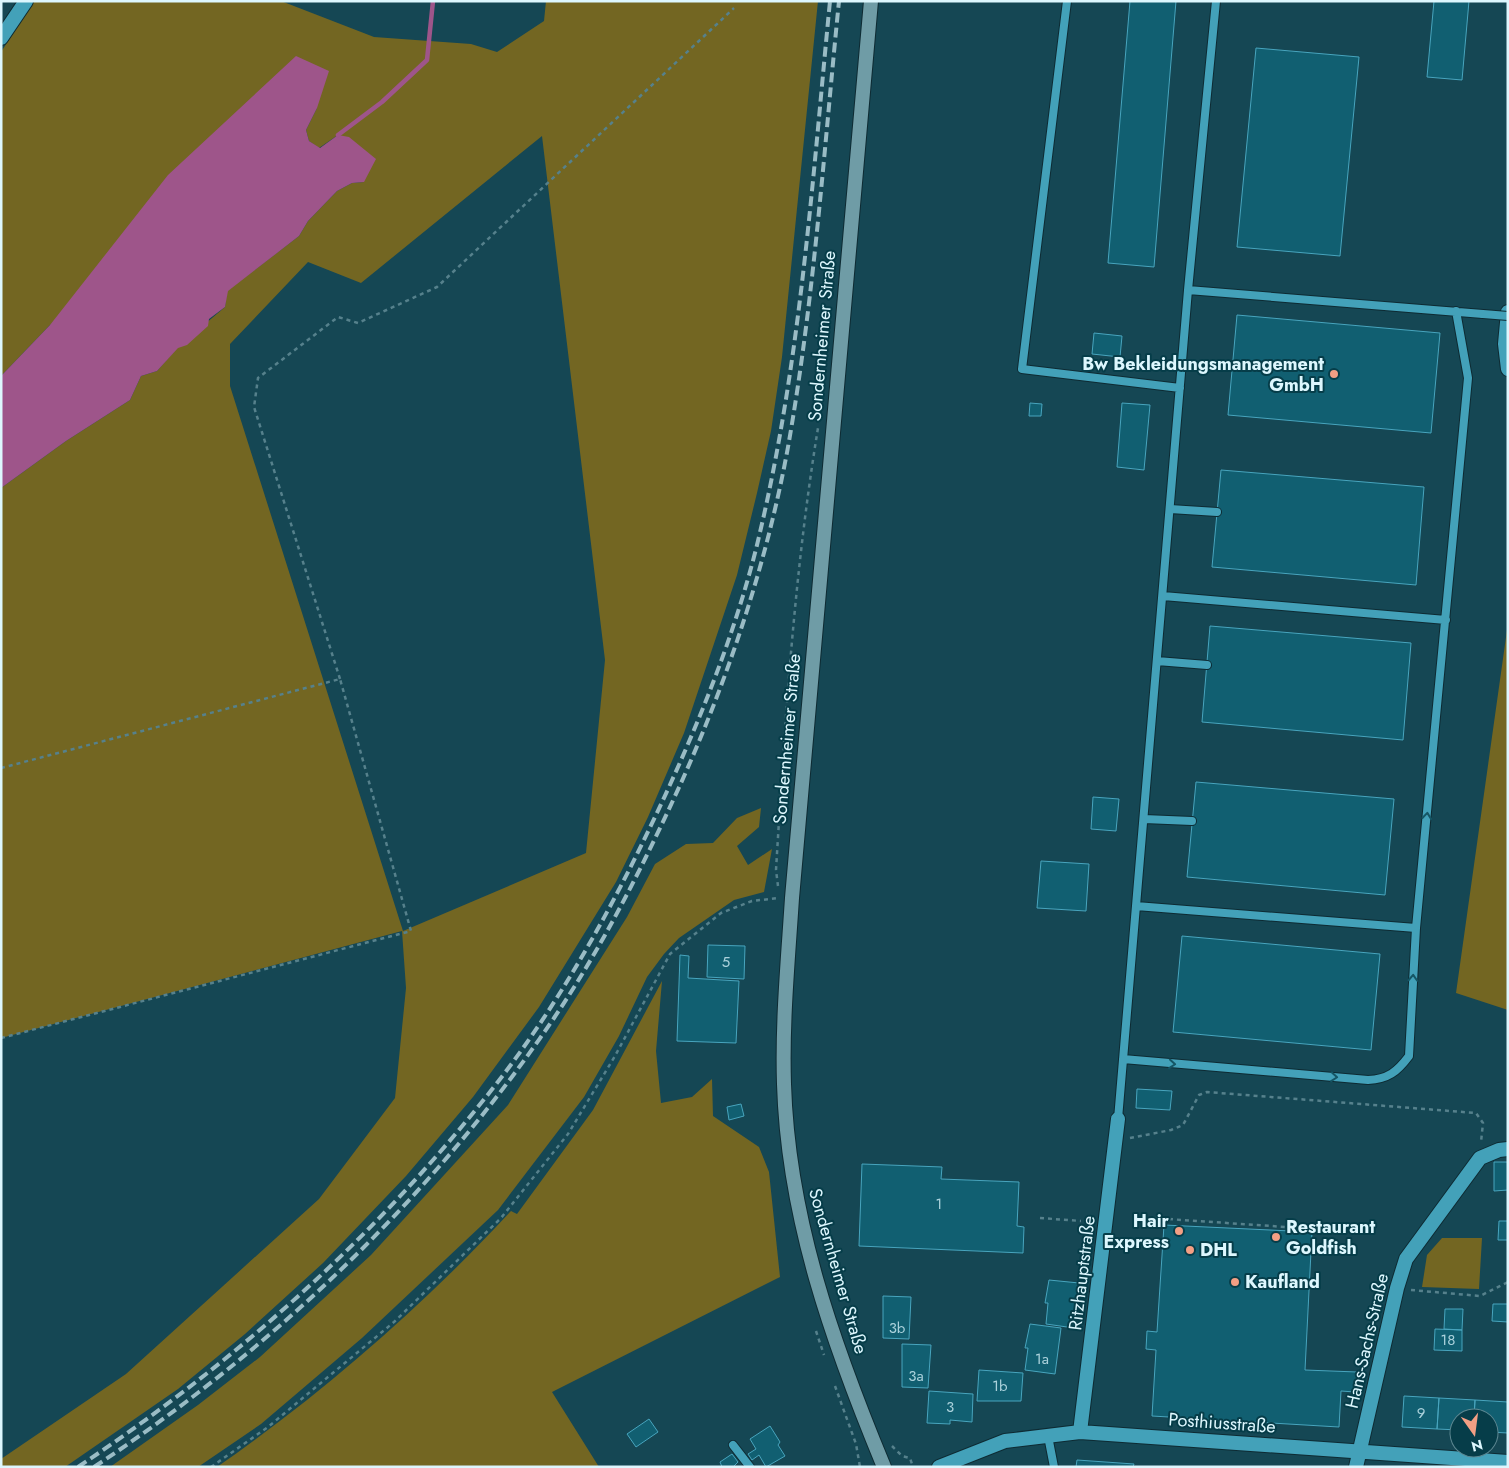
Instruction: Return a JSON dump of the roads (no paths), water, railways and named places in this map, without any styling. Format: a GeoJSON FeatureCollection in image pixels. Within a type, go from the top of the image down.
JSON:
{"type":"FeatureCollection","features":[{"type":"Feature","properties":{"kind":"main road","name":"Sondernheimer Straße"},"geometry":{"type":"LineString","coordinates":[[871,1],[792,898],[784,1028],[784,1075],[794,1187],[805,1236],[832,1332],[884,1467]]}},
{"type":"Feature","properties":{"kind":"street"},"geometry":{"type":"LineString","coordinates":[[1,38],[26,1]]}},
{"type":"Feature","properties":{"kind":"street"},"geometry":{"type":"LineString","coordinates":[[1508,312],[1505,344],[1508,369]]}},
{"type":"Feature","properties":{"kind":"street","name":"Ritzhauptstraße"},"geometry":{"type":"LineString","coordinates":[[1080,1432],[1118,1119]]}},
{"type":"Feature","properties":{"kind":"street","name":"Hans-Sachs-Straße"},"geometry":{"type":"LineString","coordinates":[[1356,1467],[1406,1259],[1480,1158],[1499,1150],[1508,1149]]}},
{"type":"Feature","properties":{"kind":"street","name":"Posthiusstraße"},"geometry":{"type":"LineString","coordinates":[[939,1467],[1004,1441],[1080,1432],[1508,1462]]}},
{"type":"Feature","properties":{"kind":"lane"},"geometry":{"type":"LineString","coordinates":[[1067,1],[1022,369],[1180,388]]}},
{"type":"Feature","properties":{"kind":"lane"},"geometry":{"type":"LineString","coordinates":[[1118,1119],[1188,290],[1216,1]]}},
{"type":"Feature","properties":{"kind":"lane"},"geometry":{"type":"LineString","coordinates":[[1188,290],[1508,316]]}},
{"type":"Feature","properties":{"kind":"lane"},"geometry":{"type":"LineString","coordinates":[[1123,1060],[1368,1080],[1384,1079],[1398,1070],[1409,1056],[1416,928],[1468,378],[1456,311]]}},
{"type":"Feature","properties":{"kind":"lane"},"geometry":{"type":"LineString","coordinates":[[1170,509],[1217,512]]}},
{"type":"Feature","properties":{"kind":"lane"},"geometry":{"type":"LineString","coordinates":[[1162,596],[1446,620]]}},
{"type":"Feature","properties":{"kind":"lane"},"geometry":{"type":"LineString","coordinates":[[1157,661],[1207,665]]}},
{"type":"Feature","properties":{"kind":"lane"},"geometry":{"type":"LineString","coordinates":[[1144,819],[1192,821]]}},
{"type":"Feature","properties":{"kind":"lane"},"geometry":{"type":"LineString","coordinates":[[1136,906],[1416,928]]}},
{"type":"Feature","properties":{"kind":"lane"},"geometry":{"type":"LineString","coordinates":[[1048,1436],[1054,1467]]}},
{"type":"Feature","properties":{"kind":"lane"},"geometry":{"type":"LineString","coordinates":[[733,1445],[750,1467]]}},
{"type":"Feature","properties":{"kind":"waterway"},"geometry":{"type":"LineString","coordinates":[[338,135],[382,102],[427,60],[433,1]]}},
{"type":"Feature","properties":{"kind":"railway"},"geometry":{"type":"LineString","coordinates":[[78,1467],[194,1384],[249,1339],[303,1292],[404,1192],[452,1139],[497,1083],[545,1016],[588,946],[627,874],[663,800],[703,708],[727,646],[756,549],[784,414],[794,345],[803,276],[830,1]]}},
{"type":"Feature","properties":{"kind":"railway"},"geometry":{"type":"LineString","coordinates":[[94,1467],[160,1421],[225,1372],[287,1320],[346,1265],[403,1207],[456,1147],[507,1084],[554,1018],[590,961],[638,873],[681,783],[715,702],[758,576],[779,490],[797,392],[812,281],[839,1]]}},
{"type":"Feature","properties":{"kind":"place","name":"Bw Bekleidungsmanagement GmbH"},"geometry":{"type":"Point","coordinates":[1334,374]}},
{"type":"Feature","properties":{"kind":"place","name":"Hair Express"},"geometry":{"type":"Point","coordinates":[1179,1231]}},
{"type":"Feature","properties":{"kind":"place","name":"Restaurant Goldfish"},"geometry":{"type":"Point","coordinates":[1276,1237]}},
{"type":"Feature","properties":{"kind":"place","name":"DHL"},"geometry":{"type":"Point","coordinates":[1190,1250]}},
{"type":"Feature","properties":{"kind":"place","name":"Kaufland"},"geometry":{"type":"Point","coordinates":[1235,1282]}}]}
